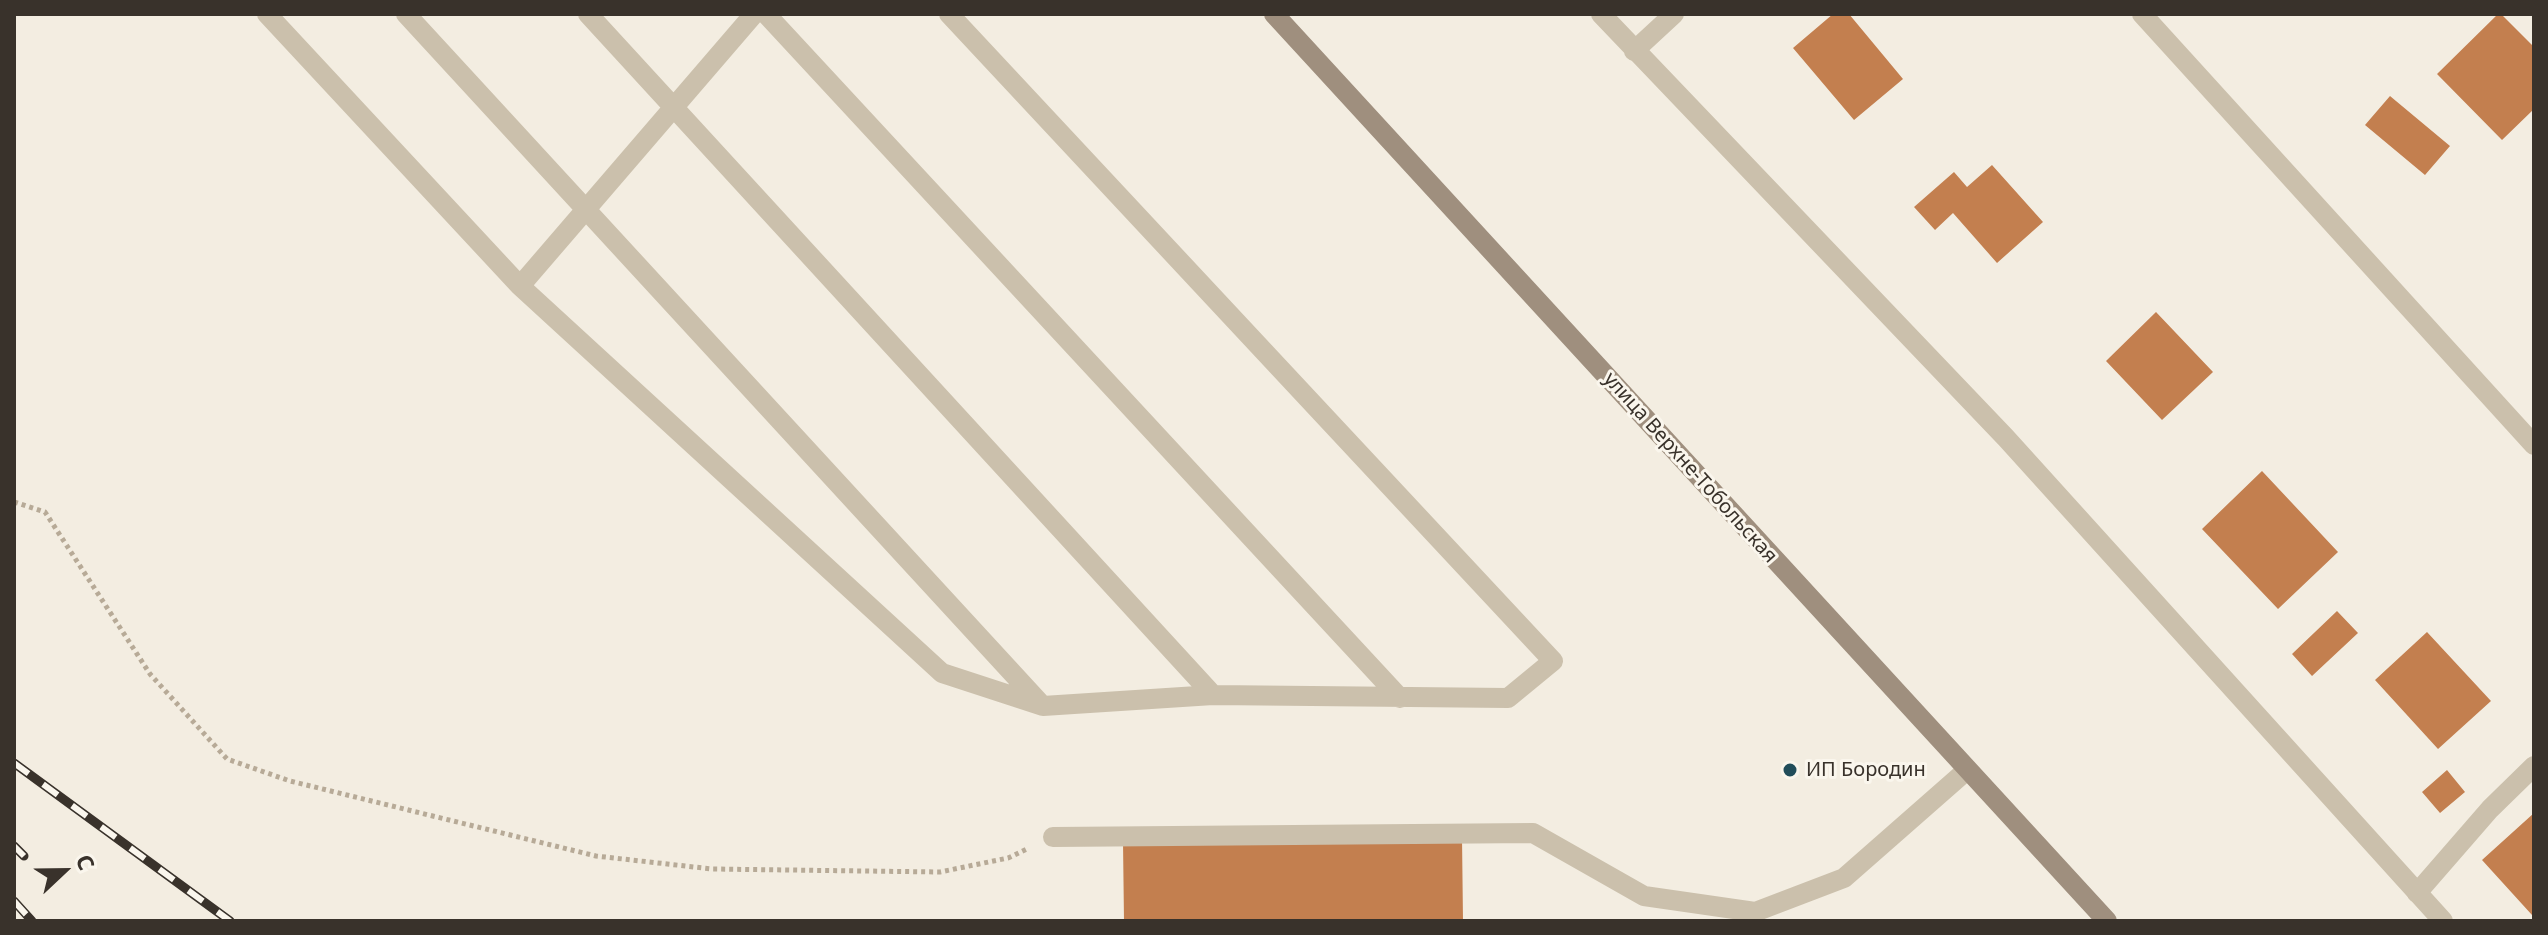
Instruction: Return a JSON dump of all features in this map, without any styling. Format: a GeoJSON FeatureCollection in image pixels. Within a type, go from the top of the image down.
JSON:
{"type":"FeatureCollection","features":[{"type":"Feature","properties":{"kind":"street"},"geometry":{"type":"LineString","coordinates":[[267,14],[520,286],[942,673],[1043,706],[1213,695],[1508,698],[1553,661],[949,14]]}},
{"type":"Feature","properties":{"kind":"street"},"geometry":{"type":"LineString","coordinates":[[406,14],[1043,706]]}},
{"type":"Feature","properties":{"kind":"street"},"geometry":{"type":"LineString","coordinates":[[588,14],[1213,695]]}},
{"type":"Feature","properties":{"kind":"street"},"geometry":{"type":"LineString","coordinates":[[520,286],[754,14]]}},
{"type":"Feature","properties":{"kind":"street"},"geometry":{"type":"LineString","coordinates":[[766,14],[1400,698]]}},
{"type":"Feature","properties":{"kind":"street","name":"улица Верхне-Тобольская"},"geometry":{"type":"LineString","coordinates":[[1274,14],[2107,921]]}},
{"type":"Feature","properties":{"kind":"street"},"geometry":{"type":"LineString","coordinates":[[1601,14],[2006,438],[2443,921]]}},
{"type":"Feature","properties":{"kind":"street"},"geometry":{"type":"LineString","coordinates":[[1634,51],[1674,14]]}},
{"type":"Feature","properties":{"kind":"street"},"geometry":{"type":"LineString","coordinates":[[2142,14],[2534,445]]}},
{"type":"Feature","properties":{"kind":"street"},"geometry":{"type":"LineString","coordinates":[[2417,893],[2490,809],[2534,766]]}},
{"type":"Feature","properties":{"kind":"street"},"geometry":{"type":"LineString","coordinates":[[1053,837],[1533,833],[1644,896],[1755,912],[1844,878],[1967,770]]}},
{"type":"Feature","properties":{"kind":"path"},"geometry":{"type":"LineString","coordinates":[[14,502],[45,512],[150,674],[227,759],[290,781],[596,856],[712,869],[940,872],[1008,858],[1053,837]]}},
{"type":"Feature","properties":{"kind":"building"},"geometry":{"type":"Polygon","coordinates":[[[1833,14],[1849,14],[1903,79],[1854,120],[1793,48],[1833,14]]]}},
{"type":"Feature","properties":{"kind":"building"},"geometry":{"type":"Polygon","coordinates":[[[2498,14],[2534,47],[2534,109],[2502,140],[2437,74],[2498,14]]]}},
{"type":"Feature","properties":{"kind":"building"},"geometry":{"type":"Polygon","coordinates":[[[2390,96],[2450,146],[2425,175],[2365,125],[2390,96]]]}},
{"type":"Feature","properties":{"kind":"building"},"geometry":{"type":"Polygon","coordinates":[[[1992,165],[2043,222],[1997,263],[1953,213],[1935,230],[1914,207],[1954,172],[1967,187],[1992,165]]]}},
{"type":"Feature","properties":{"kind":"building"},"geometry":{"type":"Polygon","coordinates":[[[2156,312],[2213,372],[2162,420],[2106,361],[2156,312]]]}},
{"type":"Feature","properties":{"kind":"building"},"geometry":{"type":"Polygon","coordinates":[[[2262,471],[2338,552],[2278,609],[2202,529],[2262,471]]]}},
{"type":"Feature","properties":{"kind":"building"},"geometry":{"type":"Polygon","coordinates":[[[2337,611],[2358,633],[2312,676],[2292,654],[2337,611]]]}},
{"type":"Feature","properties":{"kind":"building"},"geometry":{"type":"Polygon","coordinates":[[[2427,632],[2491,701],[2438,749],[2375,680],[2427,632]]]}},
{"type":"Feature","properties":{"kind":"building"},"geometry":{"type":"Polygon","coordinates":[[[2447,770],[2465,792],[2440,813],[2422,792],[2447,770]]]}},
{"type":"Feature","properties":{"kind":"building"},"geometry":{"type":"Polygon","coordinates":[[[2534,813],[2534,913],[2532,915],[2482,860],[2534,813]]]}},
{"type":"Feature","properties":{"kind":"building"},"geometry":{"type":"Polygon","coordinates":[[[1462,837],[1463,921],[1124,921],[1123,842],[1462,837]]]}},
{"type":"Feature","properties":{"kind":"railway"},"geometry":{"type":"LineString","coordinates":[[14,763],[230,921]]}},
{"type":"Feature","properties":{"kind":"railway"},"geometry":{"type":"LineString","coordinates":[[14,846],[24,856]]}},
{"type":"Feature","properties":{"kind":"railway"},"geometry":{"type":"LineString","coordinates":[[14,901],[32,921]]}},
{"type":"Feature","properties":{"kind":"place","name":"ИП Бородин"},"geometry":{"type":"Point","coordinates":[1790,770]}}]}
